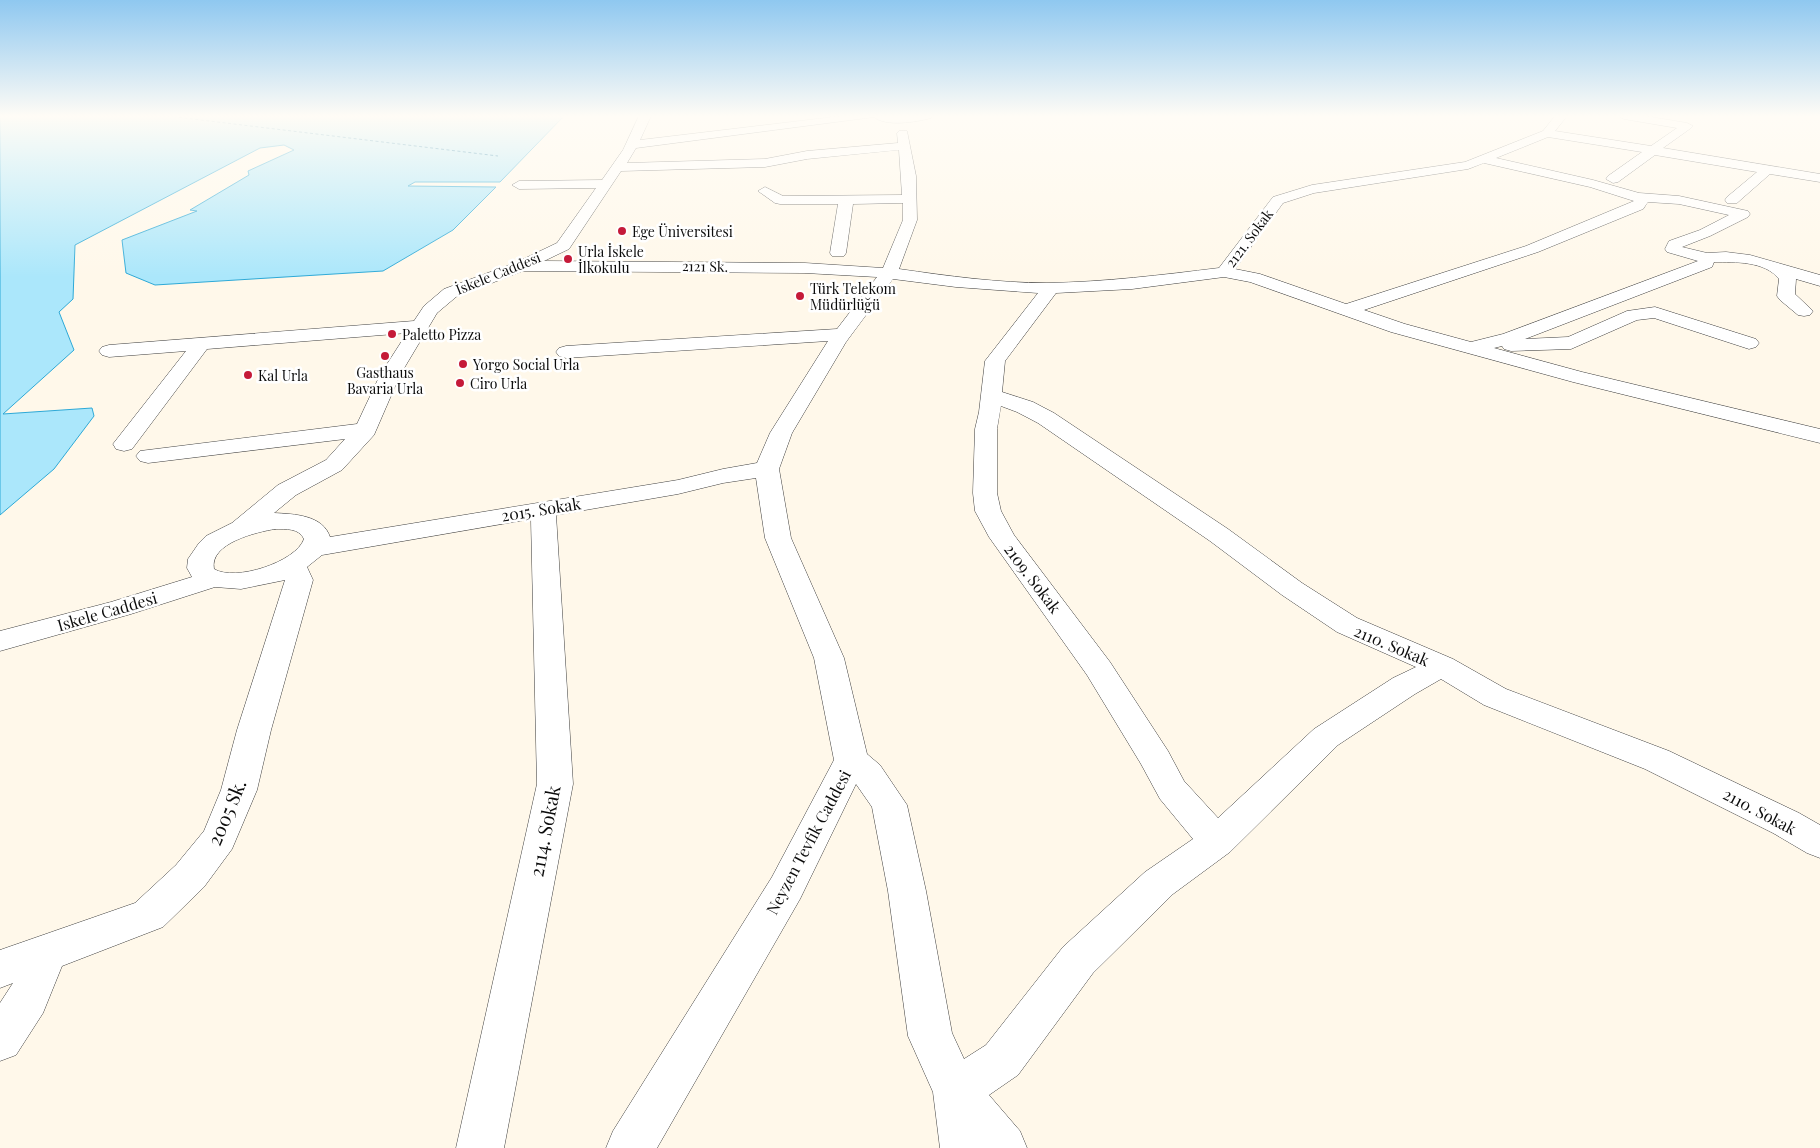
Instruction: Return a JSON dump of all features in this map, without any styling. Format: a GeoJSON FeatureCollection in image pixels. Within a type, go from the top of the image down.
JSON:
{"type":"FeatureCollection","features":[{"type":"Feature","properties":{"kind":"street","name":"İskele Caddesi"},"geometry":{"type":"LineString","coordinates":[[242,528],[288,490],[334,465],[366,430],[390,375],[430,310],[450,293],[521,266],[563,246],[616,170]]}},
{"type":"Feature","properties":{"kind":"street","name":"Neyzen Tevfik Caddesi"},"geometry":{"type":"LineString","coordinates":[[630,1148],[786,888],[851,760],[829,658],[778,538],[767,470],[781,433],[842,334],[888,273],[910,220],[908,170]]}},
{"type":"Feature","properties":{"kind":"street","name":"2121. Sokak"},"geometry":{"type":"LineString","coordinates":[[888,273],[956,282],[1046,288],[1132,284],[1224,272],[1278,200],[1312,189],[1438,170]]}},
{"type":"Feature","properties":{"kind":"street"},"geometry":{"type":"LineString","coordinates":[[1526,170],[1639,197],[1679,200],[1743,214],[1705,233],[1675,244],[1673,249],[1707,258],[1736,257],[1820,281]]}},
{"type":"Feature","properties":{"kind":"street"},"geometry":{"type":"LineString","coordinates":[[1613,178],[1626,170]]}},
{"type":"Feature","properties":{"kind":"street"},"geometry":{"type":"LineString","coordinates":[[1732,200],[1766,170],[1820,178]]}},
{"type":"Feature","properties":{"kind":"street"},"geometry":{"type":"LineString","coordinates":[[519,184],[606,184]]}},
{"type":"Feature","properties":{"kind":"street"},"geometry":{"type":"LineString","coordinates":[[765,191],[780,200],[910,199]]}},
{"type":"Feature","properties":{"kind":"street"},"geometry":{"type":"LineString","coordinates":[[1346,310],[1532,249],[1638,206],[1642,200],[1639,197]]}},
{"type":"Feature","properties":{"kind":"street"},"geometry":{"type":"LineString","coordinates":[[838,253],[846,200]]}},
{"type":"Feature","properties":{"kind":"street"},"geometry":{"type":"LineString","coordinates":[[1477,346],[1510,338],[1677,277],[1706,264],[1707,258]]}},
{"type":"Feature","properties":{"kind":"street"},"geometry":{"type":"LineString","coordinates":[[1769,265],[1786,275],[1788,283],[1786,296],[1804,311]]}},
{"type":"Feature","properties":{"kind":"street","name":"2121 Sk."},"geometry":{"type":"LineString","coordinates":[[521,266],[805,268],[888,273]]}},
{"type":"Feature","properties":{"kind":"street"},"geometry":{"type":"LineString","coordinates":[[1224,272],[1264,281],[1398,328],[1477,346],[1580,378],[1820,436]]}},
{"type":"Feature","properties":{"kind":"street","name":"2109. Sokak"},"geometry":{"type":"LineString","coordinates":[[1046,288],[1047,293],[1043,299],[995,361],[992,396],[986,429],[985,493],[988,510],[1002,537],[1099,669],[1156,760],[1172,790],[1217,842]]}},
{"type":"Feature","properties":{"kind":"street"},"geometry":{"type":"LineString","coordinates":[[1477,346],[1571,342],[1633,315],[1655,312],[1749,343]]}},
{"type":"Feature","properties":{"kind":"street"},"geometry":{"type":"LineString","coordinates":[[109,351],[420,326]]}},
{"type":"Feature","properties":{"kind":"street"},"geometry":{"type":"LineString","coordinates":[[566,352],[842,334]]}},
{"type":"Feature","properties":{"kind":"street"},"geometry":{"type":"LineString","coordinates":[[124,444],[202,343]]}},
{"type":"Feature","properties":{"kind":"street","name":"2110. Sokak"},"geometry":{"type":"LineString","coordinates":[[992,396],[1026,407],[1046,418],[1219,535],[1292,589],[1347,625],[1442,666],[1495,697],[1657,760],[1705,782],[1786,823],[1820,844]]}},
{"type":"Feature","properties":{"kind":"street"},"geometry":{"type":"LineString","coordinates":[[148,456],[366,430]]}},
{"type":"Feature","properties":{"kind":"street","name":"2015. Sokak"},"geometry":{"type":"LineString","coordinates":[[213,579],[243,580],[269,575],[303,557],[543,509],[678,487],[723,476],[767,470]]}},
{"type":"Feature","properties":{"kind":"street","name":"2114. Sokak"},"geometry":{"type":"LineString","coordinates":[[480,1148],[555,784],[543,509]]}},
{"type":"Feature","properties":{"kind":"street","name":"2005 Sk."},"geometry":{"type":"LineString","coordinates":[[0,969],[46,954],[149,915],[190,876],[219,839],[239,790],[254,730],[299,580],[303,557],[318,540],[317,532],[311,526],[302,522],[275,521],[242,528]]}},
{"type":"Feature","properties":{"kind":"street"},"geometry":{"type":"LineString","coordinates":[[213,579],[204,574],[200,568],[200,560],[205,551],[215,542],[242,528]]}},
{"type":"Feature","properties":{"kind":"street","name":"Iskele Caddesi"},"geometry":{"type":"LineString","coordinates":[[0,641],[121,608],[213,579]]}},
{"type":"Feature","properties":{"kind":"street"},"geometry":{"type":"LineString","coordinates":[[956,1091],[1002,1060],[1078,960],[1159,882],[1217,842],[1326,737],[1404,686],[1442,666]]}},
{"type":"Feature","properties":{"kind":"street"},"geometry":{"type":"LineString","coordinates":[[851,760],[868,774],[889,805],[907,891],[930,1036],[956,1091],[992,1138],[1003,1148]]}},
{"type":"Feature","properties":{"kind":"street"},"geometry":{"type":"LineString","coordinates":[[0,1040],[28,999],[46,954]]}},
{"type":"Feature","properties":{"kind":"street"},"geometry":{"type":"LineString","coordinates":[[956,1091],[964,1148]]}},
{"type":"Feature","properties":{"kind":"water"},"geometry":{"type":"Polygon","coordinates":[[[0,170],[219,170],[75,245],[73,299],[59,312],[74,350],[3,414],[92,408],[94,416],[54,469],[0,515],[0,170]]]}},
{"type":"Feature","properties":{"kind":"water"},"geometry":{"type":"Polygon","coordinates":[[[512,170],[500,182],[415,182],[408,186],[496,187],[453,230],[383,271],[155,285],[126,273],[122,240],[197,211],[190,210],[249,175],[248,171],[512,170]]]}},
{"type":"Feature","properties":{"kind":"place","name":"Ege Üniversitesi"},"geometry":{"type":"Point","coordinates":[622,231]}},
{"type":"Feature","properties":{"kind":"place","name":"Urla İskele İlkokulu"},"geometry":{"type":"Point","coordinates":[568,259]}},
{"type":"Feature","properties":{"kind":"place","name":"Türk Telekom Müdürlüğü"},"geometry":{"type":"Point","coordinates":[800,296]}},
{"type":"Feature","properties":{"kind":"place","name":"Paletto Pizza"},"geometry":{"type":"Point","coordinates":[392,334]}},
{"type":"Feature","properties":{"kind":"place","name":"Gasthaus Bavaria Urla"},"geometry":{"type":"Point","coordinates":[385,356]}},
{"type":"Feature","properties":{"kind":"place","name":"Yorgo Social Urla"},"geometry":{"type":"Point","coordinates":[463,364]}},
{"type":"Feature","properties":{"kind":"place","name":"Kal Urla"},"geometry":{"type":"Point","coordinates":[248,375]}},
{"type":"Feature","properties":{"kind":"place","name":"Ciro Urla"},"geometry":{"type":"Point","coordinates":[460,383]}}]}
